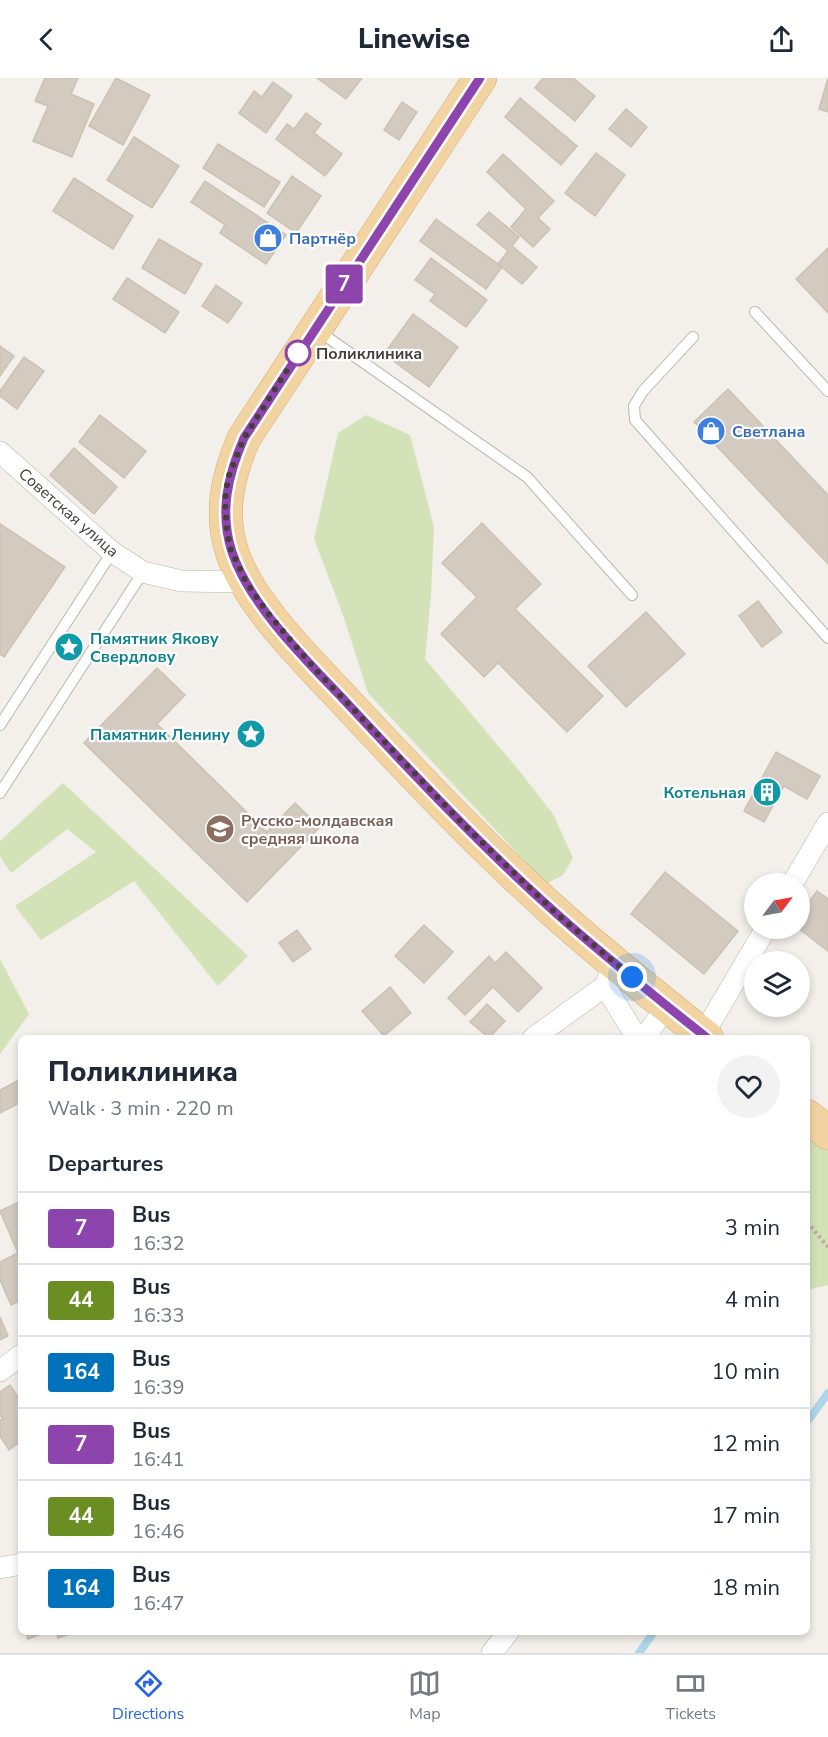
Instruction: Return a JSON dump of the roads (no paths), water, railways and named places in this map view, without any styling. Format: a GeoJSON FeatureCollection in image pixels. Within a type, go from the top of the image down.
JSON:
{"type":"FeatureCollection","features":[{"type":"Feature","properties":{"kind":"main road"},"geometry":{"type":"LineString","coordinates":[[480,78],[244,438],[228,478],[225,500],[227,532],[231,550],[246,582],[267,612],[314,668],[464,825],[558,915],[610,974],[667,1006],[704,1035]]}},
{"type":"Feature","properties":{"kind":"main road"},"geometry":{"type":"LineString","coordinates":[[810,1118],[828,1133]]}},
{"type":"Feature","properties":{"kind":"street","name":"Советская улица"},"geometry":{"type":"LineString","coordinates":[[0,452],[112,552],[143,572],[181,581],[246,582]]}},
{"type":"Feature","properties":{"kind":"street"},"geometry":{"type":"LineString","coordinates":[[798,873],[828,823]]}},
{"type":"Feature","properties":{"kind":"street"},"geometry":{"type":"LineString","coordinates":[[706,1035],[760,939]]}},
{"type":"Feature","properties":{"kind":"street"},"geometry":{"type":"LineString","coordinates":[[537,1035],[610,974],[636,1035]]}},
{"type":"Feature","properties":{"kind":"street"},"geometry":{"type":"LineString","coordinates":[[646,1035],[667,1006]]}},
{"type":"Feature","properties":{"kind":"street"},"geometry":{"type":"LineString","coordinates":[[0,1371],[18,1357]]}},
{"type":"Feature","properties":{"kind":"street"},"geometry":{"type":"LineString","coordinates":[[0,1568],[18,1565]]}},
{"type":"Feature","properties":{"kind":"street"},"geometry":{"type":"LineString","coordinates":[[492,1653],[506,1635]]}},
{"type":"Feature","properties":{"kind":"lane"},"geometry":{"type":"LineString","coordinates":[[755,312],[828,391]]}},
{"type":"Feature","properties":{"kind":"lane"},"geometry":{"type":"LineString","coordinates":[[315,328],[527,477],[633,595]]}},
{"type":"Feature","properties":{"kind":"lane"},"geometry":{"type":"LineString","coordinates":[[693,337],[643,391],[634,406],[635,420],[828,638]]}},
{"type":"Feature","properties":{"kind":"lane"},"geometry":{"type":"LineString","coordinates":[[0,725],[112,552]]}},
{"type":"Feature","properties":{"kind":"lane"},"geometry":{"type":"LineString","coordinates":[[0,792],[143,572]]}},
{"type":"Feature","properties":{"kind":"waterway"},"geometry":{"type":"LineString","coordinates":[[810,1418],[828,1393]]}},
{"type":"Feature","properties":{"kind":"waterway"},"geometry":{"type":"LineString","coordinates":[[639,1653],[652,1635]]}},
{"type":"Feature","properties":{"kind":"place","name":"Партнёр"},"geometry":{"type":"Point","coordinates":[268,238]}},
{"type":"Feature","properties":{"kind":"place","name":"Поликлиника"},"geometry":{"type":"Point","coordinates":[298,353]}},
{"type":"Feature","properties":{"kind":"place","name":"Светлана"},"geometry":{"type":"Point","coordinates":[711,431]}},
{"type":"Feature","properties":{"kind":"place","name":"Памятник Якову Свердлову"},"geometry":{"type":"Point","coordinates":[69,647]}},
{"type":"Feature","properties":{"kind":"place","name":"Памятник Ленину"},"geometry":{"type":"Point","coordinates":[251,734]}},
{"type":"Feature","properties":{"kind":"place","name":"Котельная"},"geometry":{"type":"Point","coordinates":[767,792]}},
{"type":"Feature","properties":{"kind":"place","name":"Русско-молдавская средняя школа"},"geometry":{"type":"Point","coordinates":[220,829]}}]}
